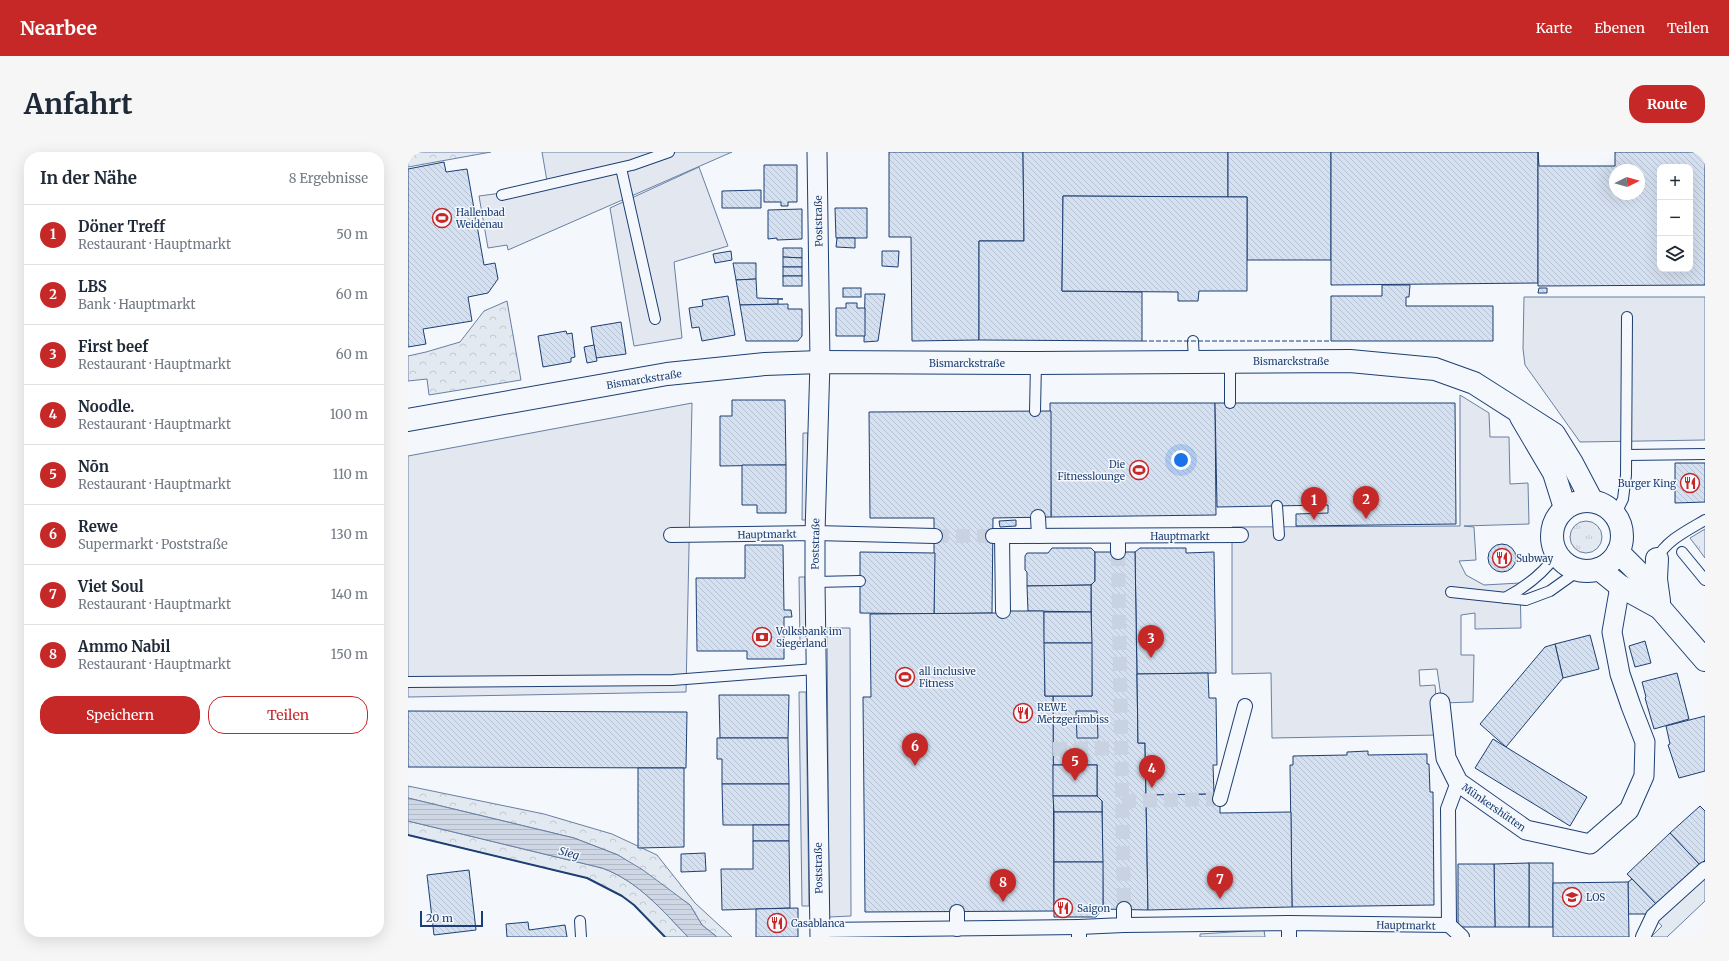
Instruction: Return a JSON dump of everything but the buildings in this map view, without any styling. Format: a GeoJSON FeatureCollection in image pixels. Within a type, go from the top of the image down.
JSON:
{"type":"FeatureCollection","features":[{"type":"Feature","properties":{"kind":"street","name":"Poststraße"},"geometry":{"type":"LineString","coordinates":[[817,152],[820,362],[815,533],[815,669],[820,933]]}},
{"type":"Feature","properties":{"kind":"street","name":"Bismarckstraße"},"geometry":{"type":"LineString","coordinates":[[408,420],[667,374],[765,364],[820,362],[1036,363],[1194,351],[1230,362],[1350,361],[1435,369],[1474,383],[1554,434],[1572,463],[1592,501]]}},
{"type":"Feature","properties":{"kind":"street","name":"Bismarckstraße"},"geometry":{"type":"LineString","coordinates":[[1519,412],[1554,473],[1565,508]]}},
{"type":"Feature","properties":{"kind":"street"},"geometry":{"type":"LineString","coordinates":[[1589,570],[1605,566],[1618,552],[1621,542],[1621,528],[1615,515],[1605,506],[1592,501],[1581,501],[1565,508],[1558,515],[1552,528],[1552,545],[1564,564],[1589,570],[1660,608]]}},
{"type":"Feature","properties":{"kind":"street"},"geometry":{"type":"LineString","coordinates":[[1038,517],[1038,536]]}},
{"type":"Feature","properties":{"kind":"street","name":"Hauptmarkt"},"geometry":{"type":"LineString","coordinates":[[671,535],[815,533],[935,536]]}},
{"type":"Feature","properties":{"kind":"street","name":"Hauptmarkt"},"geometry":{"type":"LineString","coordinates":[[1003,611],[998,536],[1242,535]]}},
{"type":"Feature","properties":{"kind":"street"},"geometry":{"type":"LineString","coordinates":[[1118,536],[1118,552]]}},
{"type":"Feature","properties":{"kind":"street"},"geometry":{"type":"LineString","coordinates":[[1618,552],[1639,573],[1660,608],[1705,660]]}},
{"type":"Feature","properties":{"kind":"street"},"geometry":{"type":"LineString","coordinates":[[1657,559],[1656,579],[1660,608]]}},
{"type":"Feature","properties":{"kind":"street","name":"Münkershütten"},"geometry":{"type":"LineString","coordinates":[[1440,703],[1446,758],[1458,782],[1526,830],[1590,844],[1629,810],[1644,776],[1645,742],[1620,674],[1612,632],[1620,586]]}},
{"type":"Feature","properties":{"kind":"street"},"geometry":{"type":"LineString","coordinates":[[1220,799],[1245,706]]}},
{"type":"Feature","properties":{"kind":"street","name":"Hauptmarkt"},"geometry":{"type":"LineString","coordinates":[[820,933],[957,929],[1079,932],[1124,925],[1289,930],[1449,925],[1448,809],[1458,782]]}},
{"type":"Feature","properties":{"kind":"street"},"geometry":{"type":"LineString","coordinates":[[1643,937],[1653,916],[1705,869]]}},
{"type":"Feature","properties":{"kind":"street"},"geometry":{"type":"LineString","coordinates":[[1124,909],[1124,925]]}},
{"type":"Feature","properties":{"kind":"street"},"geometry":{"type":"LineString","coordinates":[[957,912],[957,929]]}},
{"type":"Feature","properties":{"kind":"street"},"geometry":{"type":"LineString","coordinates":[[1449,925],[1462,937]]}},
{"type":"Feature","properties":{"kind":"lane"},"geometry":{"type":"LineString","coordinates":[[502,195],[622,168],[669,152]]}},
{"type":"Feature","properties":{"kind":"lane"},"geometry":{"type":"LineString","coordinates":[[622,168],[655,319]]}},
{"type":"Feature","properties":{"kind":"lane"},"geometry":{"type":"LineString","coordinates":[[1615,515],[1623,499],[1627,455],[1627,317]]}},
{"type":"Feature","properties":{"kind":"lane"},"geometry":{"type":"LineString","coordinates":[[1230,362],[1230,403]]}},
{"type":"Feature","properties":{"kind":"lane"},"geometry":{"type":"LineString","coordinates":[[1035,411],[1036,363]]}},
{"type":"Feature","properties":{"kind":"lane"},"geometry":{"type":"LineString","coordinates":[[1627,455],[1705,454]]}},
{"type":"Feature","properties":{"kind":"lane"},"geometry":{"type":"LineString","coordinates":[[1277,506],[1279,535]]}},
{"type":"Feature","properties":{"kind":"lane"},"geometry":{"type":"LineString","coordinates":[[1657,559],[1660,551],[1682,533],[1705,520]]}},
{"type":"Feature","properties":{"kind":"lane"},"geometry":{"type":"LineString","coordinates":[[1682,552],[1705,580]]}},
{"type":"Feature","properties":{"kind":"lane"},"geometry":{"type":"LineString","coordinates":[[1505,598],[1522,589],[1537,577],[1557,554]]}},
{"type":"Feature","properties":{"kind":"lane"},"geometry":{"type":"LineString","coordinates":[[1451,592],[1526,600],[1550,591],[1589,570]]}},
{"type":"Feature","properties":{"kind":"lane"},"geometry":{"type":"LineString","coordinates":[[815,582],[860,581]]}},
{"type":"Feature","properties":{"kind":"lane"},"geometry":{"type":"LineString","coordinates":[[408,682],[677,680],[815,669]]}},
{"type":"Feature","properties":{"kind":"lane"},"geometry":{"type":"LineString","coordinates":[[580,921],[581,937]]}},
{"type":"Feature","properties":{"kind":"green space"},"geometry":{"type":"Polygon","coordinates":[[[408,152],[491,152],[408,167],[408,152]]]}},
{"type":"Feature","properties":{"kind":"green space"},"geometry":{"type":"Polygon","coordinates":[[[507,301],[521,380],[429,395],[427,379],[408,381],[408,356],[460,342],[484,311],[507,301]]]}},
{"type":"Feature","properties":{"kind":"green space"},"geometry":{"type":"Polygon","coordinates":[[[1583,521],[1589,521],[1599,528],[1602,537],[1601,543],[1595,550],[1589,553],[1583,553],[1573,546],[1570,540],[1570,534],[1577,524],[1583,521]]]}},
{"type":"Feature","properties":{"kind":"green space"},"geometry":{"type":"Polygon","coordinates":[[[1705,529],[1705,558],[1690,538],[1705,529]]]}},
{"type":"Feature","properties":{"kind":"green space"},"geometry":{"type":"Polygon","coordinates":[[[408,786],[544,814],[612,834],[657,855],[695,903],[732,937],[717,937],[702,925],[690,905],[618,855],[574,838],[408,798],[408,786]]]}},
{"type":"Feature","properties":{"kind":"green space"},"geometry":{"type":"Polygon","coordinates":[[[408,821],[602,868],[627,880],[638,888],[649,897],[688,937],[665,937],[634,905],[622,896],[587,878],[408,835],[408,821]]]}},
{"type":"Feature","properties":{"kind":"green space"},"geometry":{"type":"Polygon","coordinates":[[[1705,873],[1705,901],[1667,937],[1651,937],[1662,926],[1656,920],[1705,873]]]}},
{"type":"Feature","properties":{"kind":"green space"},"geometry":{"type":"Polygon","coordinates":[[[1264,930],[1265,937],[1200,937],[1200,934],[1264,930]]]}},
{"type":"Feature","properties":{"kind":"shaded area"},"geometry":{"type":"Polygon","coordinates":[[[542,152],[732,152],[508,250],[507,245],[488,248],[479,196],[548,187],[542,152]]]}},
{"type":"Feature","properties":{"kind":"shaded area"},"geometry":{"type":"Polygon","coordinates":[[[699,167],[728,246],[674,262],[682,338],[634,346],[610,208],[699,167]]]}},
{"type":"Feature","properties":{"kind":"shaded area"},"geometry":{"type":"Polygon","coordinates":[[[1524,297],[1705,297],[1705,440],[1580,442],[1525,365],[1523,349],[1524,297]]]}},
{"type":"Feature","properties":{"kind":"shaded area"},"geometry":{"type":"Polygon","coordinates":[[[1460,395],[1489,413],[1490,437],[1509,437],[1510,484],[1528,483],[1529,524],[1464,526],[1474,527],[1476,560],[1459,561],[1466,575],[1484,585],[1520,583],[1521,628],[1475,629],[1475,613],[1461,615],[1461,655],[1474,655],[1473,702],[1442,703],[1437,669],[1419,670],[1420,686],[1435,685],[1439,735],[1272,738],[1271,673],[1232,674],[1232,527],[1460,526],[1460,395]]]}},
{"type":"Feature","properties":{"kind":"shaded area"},"geometry":{"type":"Polygon","coordinates":[[[692,403],[686,692],[408,697],[408,456],[692,403]]]}},
{"type":"Feature","properties":{"kind":"shaded area"},"geometry":{"type":"Polygon","coordinates":[[[803,433],[808,433],[807,520],[802,520],[803,433]]]}},
{"type":"Feature","properties":{"kind":"shaded area"},"geometry":{"type":"Polygon","coordinates":[[[799,577],[805,577],[806,643],[800,643],[799,577]]]}},
{"type":"Feature","properties":{"kind":"shaded area"},"geometry":{"type":"Polygon","coordinates":[[[827,628],[850,628],[851,916],[829,917],[827,628]]]}},
{"type":"Feature","properties":{"kind":"shaded area"},"geometry":{"type":"Polygon","coordinates":[[[799,692],[806,692],[809,906],[802,906],[799,692]]]}},
{"type":"Feature","properties":{"kind":"water","name":"Sieg"},"geometry":{"type":"Polygon","coordinates":[[[408,798],[574,838],[618,855],[643,870],[690,905],[702,925],[717,937],[688,937],[649,897],[638,888],[627,880],[602,868],[408,821],[408,798]]]}},
{"type":"Feature","properties":{"kind":"tunnel"},"geometry":{"type":"LineString","coordinates":[[935,536],[993,536]]}},
{"type":"Feature","properties":{"kind":"tunnel"},"geometry":{"type":"LineString","coordinates":[[1118,552],[1124,909]]}},
{"type":"Feature","properties":{"kind":"tunnel"},"geometry":{"type":"LineString","coordinates":[[1053,749],[1121,748]]}},
{"type":"Feature","properties":{"kind":"tunnel"},"geometry":{"type":"LineString","coordinates":[[1122,801],[1220,799]]}},
{"type":"Feature","properties":{"kind":"fence"},"geometry":{"type":"LineString","coordinates":[[1142,341],[1331,341]]}},
{"type":"Feature","properties":{"kind":"wall"},"geometry":{"type":"LineString","coordinates":[[408,835],[587,878],[622,896],[634,905],[665,937]]}},
{"type":"Feature","properties":{"kind":"place","name":"Hallenbad Weidenau"},"geometry":{"type":"Point","coordinates":[442,218]}},
{"type":"Feature","properties":{"kind":"place","name":"Die Fitnesslounge"},"geometry":{"type":"Point","coordinates":[1139,470]}},
{"type":"Feature","properties":{"kind":"place","name":"Burger King"},"geometry":{"type":"Point","coordinates":[1690,483]}},
{"type":"Feature","properties":{"kind":"place","name":"LBS"},"geometry":{"type":"Point","coordinates":[1366,519]}},
{"type":"Feature","properties":{"kind":"place","name":"Döner Treff"},"geometry":{"type":"Point","coordinates":[1314,520]}},
{"type":"Feature","properties":{"kind":"place","name":"Subway"},"geometry":{"type":"Point","coordinates":[1502,558]}},
{"type":"Feature","properties":{"kind":"place","name":"Volksbank im Siegerland"},"geometry":{"type":"Point","coordinates":[762,637]}},
{"type":"Feature","properties":{"kind":"place","name":"First beef"},"geometry":{"type":"Point","coordinates":[1151,658]}},
{"type":"Feature","properties":{"kind":"place","name":"all inclusive Fitness"},"geometry":{"type":"Point","coordinates":[905,677]}},
{"type":"Feature","properties":{"kind":"place","name":"REWE Metzgerimbiss"},"geometry":{"type":"Point","coordinates":[1023,713]}},
{"type":"Feature","properties":{"kind":"place","name":"Rewe"},"geometry":{"type":"Point","coordinates":[915,766]}},
{"type":"Feature","properties":{"kind":"place","name":"Nōn"},"geometry":{"type":"Point","coordinates":[1075,781]}},
{"type":"Feature","properties":{"kind":"place","name":"Noodle."},"geometry":{"type":"Point","coordinates":[1152,788]}},
{"type":"Feature","properties":{"kind":"place","name":"LOS"},"geometry":{"type":"Point","coordinates":[1572,897]}},
{"type":"Feature","properties":{"kind":"place","name":"Viet Soul"},"geometry":{"type":"Point","coordinates":[1220,899]}},
{"type":"Feature","properties":{"kind":"place","name":"Ammo Nabil"},"geometry":{"type":"Point","coordinates":[1003,902]}},
{"type":"Feature","properties":{"kind":"place","name":"Saigon"},"geometry":{"type":"Point","coordinates":[1063,908]}},
{"type":"Feature","properties":{"kind":"place","name":"Casablanca"},"geometry":{"type":"Point","coordinates":[777,923]}}]}
